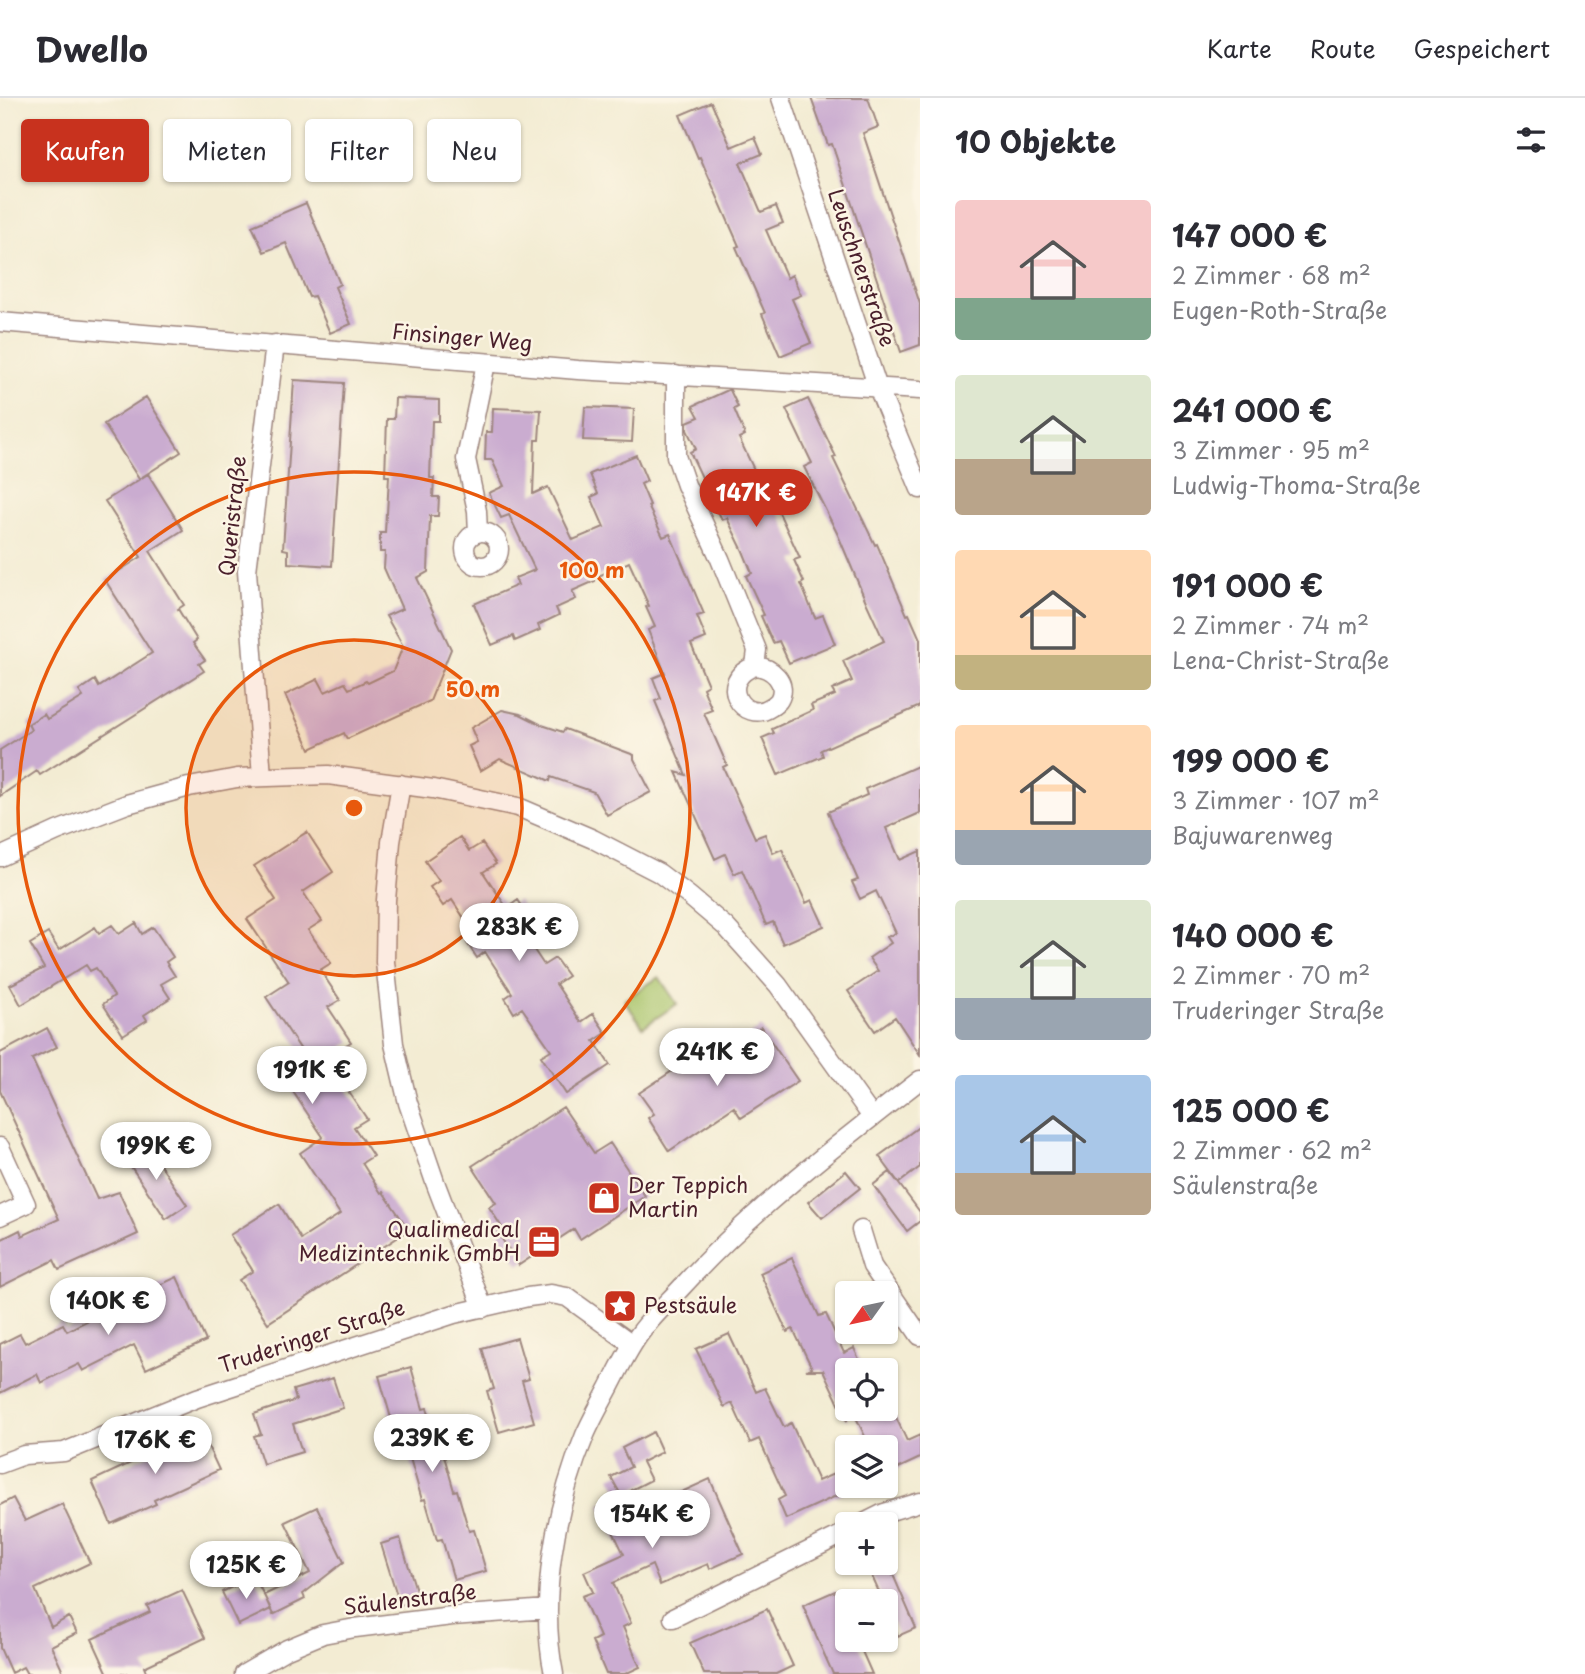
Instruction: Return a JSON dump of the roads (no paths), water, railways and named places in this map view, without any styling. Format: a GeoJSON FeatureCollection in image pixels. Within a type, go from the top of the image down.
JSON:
{"type":"FeatureCollection","features":[{"type":"Feature","properties":{"kind":"street","name":"Leuschnerstraße"},"geometry":{"type":"LineString","coordinates":[[780,98],[878,388],[920,489]]}},
{"type":"Feature","properties":{"kind":"street","name":"Finsinger Weg"},"geometry":{"type":"LineString","coordinates":[[0,322],[486,363],[920,390]]}},
{"type":"Feature","properties":{"kind":"street","name":"Queristraße"},"geometry":{"type":"LineString","coordinates":[[262,777],[247,571],[275,344]]}},
{"type":"Feature","properties":{"kind":"street"},"geometry":{"type":"LineString","coordinates":[[478,533],[477,511],[466,459],[486,363]]}},
{"type":"Feature","properties":{"kind":"street"},"geometry":{"type":"LineString","coordinates":[[676,375],[676,456],[757,650],[755,666]]}},
{"type":"Feature","properties":{"kind":"street"},"geometry":{"type":"LineString","coordinates":[[0,857],[127,804],[189,787],[237,778],[328,775],[433,789],[518,807],[593,839],[659,873],[726,927],[778,985],[872,1117]]}},
{"type":"Feature","properties":{"kind":"street"},"geometry":{"type":"LineString","coordinates":[[401,784],[391,842],[386,900],[385,962],[394,1044],[408,1103],[483,1308]]}},
{"type":"Feature","properties":{"kind":"street"},"geometry":{"type":"LineString","coordinates":[[554,1674],[548,1609],[552,1560],[560,1513],[585,1433],[632,1345],[706,1260],[768,1203],[920,1080]]}},
{"type":"Feature","properties":{"kind":"street"},"geometry":{"type":"LineString","coordinates":[[0,1147],[26,1205],[0,1216]]}},
{"type":"Feature","properties":{"kind":"street"},"geometry":{"type":"LineString","coordinates":[[860,1230],[872,1266],[920,1336]]}},
{"type":"Feature","properties":{"kind":"street","name":"Truderinger Straße"},"geometry":{"type":"LineString","coordinates":[[2,1457],[64,1451],[197,1398],[454,1314],[528,1297],[551,1294],[567,1297],[632,1345]]}},
{"type":"Feature","properties":{"kind":"street"},"geometry":{"type":"LineString","coordinates":[[887,1512],[920,1502]]}},
{"type":"Feature","properties":{"kind":"street"},"geometry":{"type":"LineString","coordinates":[[673,1618],[835,1538]]}},
{"type":"Feature","properties":{"kind":"street","name":"Säulenstraße"},"geometry":{"type":"LineString","coordinates":[[244,1674],[287,1649],[323,1634],[452,1616],[548,1609]]}},
{"type":"Feature","properties":{"kind":"place","name":"Der Teppich Martin"},"geometry":{"type":"Point","coordinates":[604,1198]}},
{"type":"Feature","properties":{"kind":"place","name":"Qualimedical Medizintechnik GmbH"},"geometry":{"type":"Point","coordinates":[544,1242]}},
{"type":"Feature","properties":{"kind":"place","name":"Pestsäule"},"geometry":{"type":"Point","coordinates":[620,1306]}}]}
